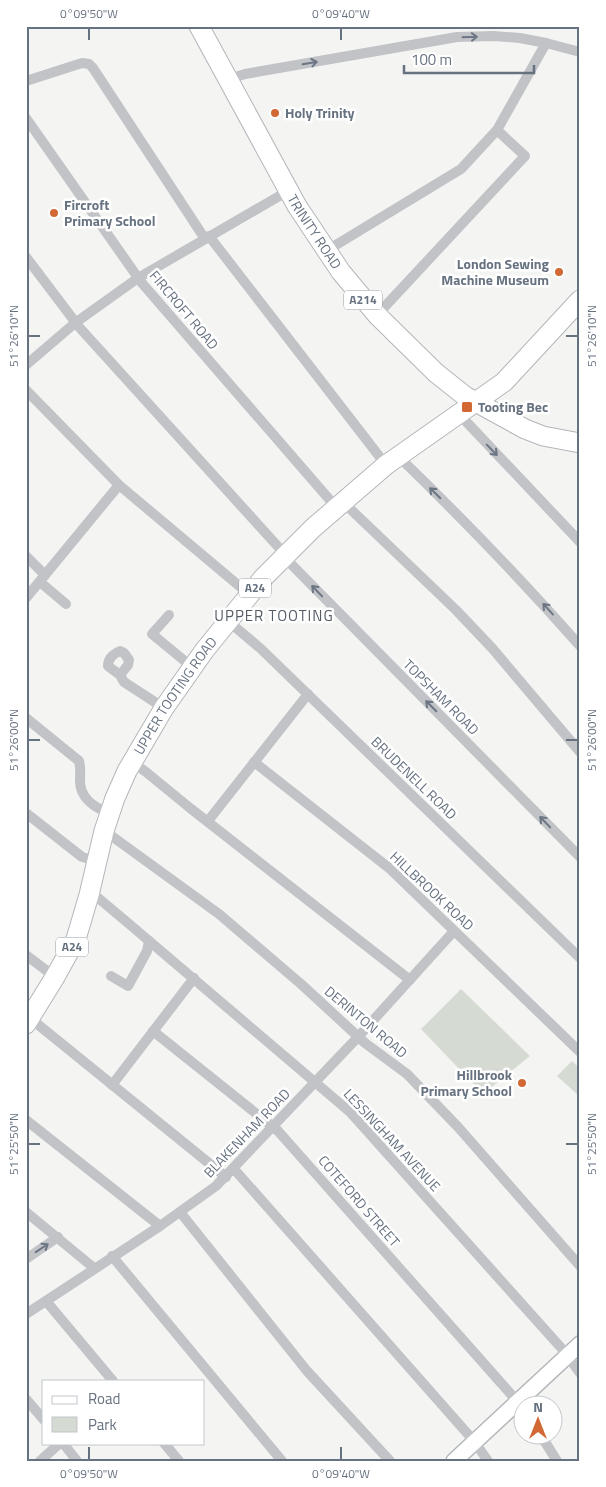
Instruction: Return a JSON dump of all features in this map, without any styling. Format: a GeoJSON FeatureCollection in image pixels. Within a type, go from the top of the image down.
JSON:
{"type":"FeatureCollection","features":[{"type":"Feature","properties":{"kind":"highway","name":"TRINITY ROAD"},"geometry":{"type":"LineString","coordinates":[[199,26],[288,191],[326,251],[354,289],[377,315],[436,373],[451,386],[476,402]]}},
{"type":"Feature","properties":{"kind":"highway","name":"A24"},"geometry":{"type":"LineString","coordinates":[[476,402],[504,382],[580,300]]}},
{"type":"Feature","properties":{"kind":"highway","name":"UPPER TOOTING ROAD"},"geometry":{"type":"LineString","coordinates":[[28,1021],[76,939],[109,813],[132,762],[164,708],[192,667],[282,552],[392,461],[476,402]]}},
{"type":"Feature","properties":{"kind":"highway","name":"A214"},"geometry":{"type":"LineString","coordinates":[[476,402],[525,429],[543,436],[580,443]]}},
{"type":"Feature","properties":{"kind":"street"},"geometry":{"type":"LineString","coordinates":[[229,79],[457,37],[493,36],[546,43],[580,52]]}},
{"type":"Feature","properties":{"kind":"street"},"geometry":{"type":"LineString","coordinates":[[326,251],[461,169],[497,130],[546,43]]}},
{"type":"Feature","properties":{"kind":"street"},"geometry":{"type":"LineString","coordinates":[[26,81],[82,63],[89,64],[93,68],[207,237],[392,461],[491,549],[580,646]]}},
{"type":"Feature","properties":{"kind":"street","name":"FIRCROFT ROAD"},"geometry":{"type":"LineString","coordinates":[[26,118],[138,278],[324,494],[339,505],[456,610],[492,648],[580,752]]}},
{"type":"Feature","properties":{"kind":"street"},"geometry":{"type":"LineString","coordinates":[[377,315],[525,156],[497,130]]}},
{"type":"Feature","properties":{"kind":"street"},"geometry":{"type":"LineString","coordinates":[[26,364],[75,323],[138,278],[288,191]]}},
{"type":"Feature","properties":{"kind":"street","name":"TOPSHAM ROAD"},"geometry":{"type":"LineString","coordinates":[[26,257],[75,323],[282,552],[340,614],[580,857]]}},
{"type":"Feature","properties":{"kind":"street"},"geometry":{"type":"LineString","coordinates":[[26,390],[119,485],[250,595]]}},
{"type":"Feature","properties":{"kind":"street"},"geometry":{"type":"LineString","coordinates":[[459,414],[580,542]]}},
{"type":"Feature","properties":{"kind":"street"},"geometry":{"type":"LineString","coordinates":[[26,598],[119,485]]}},
{"type":"Feature","properties":{"kind":"street"},"geometry":{"type":"LineString","coordinates":[[26,556],[66,604]]}},
{"type":"Feature","properties":{"kind":"street"},"geometry":{"type":"LineString","coordinates":[[169,615],[152,634],[192,667]]}},
{"type":"Feature","properties":{"kind":"street","name":"BRUDENELL ROAD"},"geometry":{"type":"LineString","coordinates":[[228,620],[308,694],[580,958]]}},
{"type":"Feature","properties":{"kind":"street"},"geometry":{"type":"LineString","coordinates":[[120,675],[124,682],[164,708]]}},
{"type":"Feature","properties":{"kind":"street"},"geometry":{"type":"LineString","coordinates":[[208,821],[308,694]]}},
{"type":"Feature","properties":{"kind":"street"},"geometry":{"type":"LineString","coordinates":[[26,718],[79,761],[82,793],[92,804],[109,813]]}},
{"type":"Feature","properties":{"kind":"street"},"geometry":{"type":"LineString","coordinates":[[132,762],[410,980]]}},
{"type":"Feature","properties":{"kind":"street","name":"HILLBROOK ROAD"},"geometry":{"type":"LineString","coordinates":[[254,762],[389,868],[580,1052]]}},
{"type":"Feature","properties":{"kind":"street"},"geometry":{"type":"LineString","coordinates":[[26,813],[79,855],[96,861]]}},
{"type":"Feature","properties":{"kind":"street","name":"DERINTON ROAD"},"geometry":{"type":"LineString","coordinates":[[104,831],[219,914],[301,984],[358,1037],[407,1074],[580,1266]]}},
{"type":"Feature","properties":{"kind":"street","name":"LESSINGHAM AVENUE"},"geometry":{"type":"LineString","coordinates":[[89,895],[97,897],[150,941],[315,1080],[359,1121],[567,1355],[580,1373]]}},
{"type":"Feature","properties":{"kind":"street","name":"BLAKENHAM ROAD"},"geometry":{"type":"LineString","coordinates":[[26,1314],[208,1193],[230,1173],[315,1080],[358,1037],[454,931]]}},
{"type":"Feature","properties":{"kind":"street"},"geometry":{"type":"LineString","coordinates":[[111,976],[128,986],[150,941]]}},
{"type":"Feature","properties":{"kind":"street"},"geometry":{"type":"LineString","coordinates":[[26,955],[55,977]]}},
{"type":"Feature","properties":{"kind":"street"},"geometry":{"type":"LineString","coordinates":[[112,1085],[194,978]]}},
{"type":"Feature","properties":{"kind":"street"},"geometry":{"type":"LineString","coordinates":[[28,1021],[230,1173],[474,1442],[488,1461]]}},
{"type":"Feature","properties":{"kind":"street","name":"COTEFORD STREET"},"geometry":{"type":"LineString","coordinates":[[153,1031],[273,1126],[514,1399]]}},
{"type":"Feature","properties":{"kind":"street"},"geometry":{"type":"LineString","coordinates":[[26,1120],[160,1226]]}},
{"type":"Feature","properties":{"kind":"street"},"geometry":{"type":"LineString","coordinates":[[26,1212],[94,1268]]}},
{"type":"Feature","properties":{"kind":"street"},"geometry":{"type":"LineString","coordinates":[[180,1212],[307,1371],[390,1461]]}},
{"type":"Feature","properties":{"kind":"street"},"geometry":{"type":"LineString","coordinates":[[26,1259],[58,1237]]}},
{"type":"Feature","properties":{"kind":"street"},"geometry":{"type":"LineString","coordinates":[[112,1256],[282,1461]]}},
{"type":"Feature","properties":{"kind":"street"},"geometry":{"type":"LineString","coordinates":[[46,1300],[112,1380]]}},
{"type":"Feature","properties":{"kind":"street"},"geometry":{"type":"LineString","coordinates":[[531,1394],[567,1355],[580,1344]]}},
{"type":"Feature","properties":{"kind":"street"},"geometry":{"type":"LineString","coordinates":[[26,1399],[42,1418]]}},
{"type":"Feature","properties":{"kind":"street"},"geometry":{"type":"LineString","coordinates":[[454,1461],[474,1442],[514,1411]]}},
{"type":"Feature","properties":{"kind":"street"},"geometry":{"type":"LineString","coordinates":[[40,1461],[60,1444]]}},
{"type":"Feature","properties":{"kind":"street"},"geometry":{"type":"LineString","coordinates":[[62,1444],[77,1461]]}},
{"type":"Feature","properties":{"kind":"street"},"geometry":{"type":"LineString","coordinates":[[165,1444],[179,1461]]}},
{"type":"Feature","properties":{"kind":"street"},"geometry":{"type":"LineString","coordinates":[[546,1444],[557,1461]]}},
{"type":"Feature","properties":{"kind":"green space"},"geometry":{"type":"Polygon","coordinates":[[[461,989],[530,1056],[483,1094],[421,1029],[461,989]]]}},
{"type":"Feature","properties":{"kind":"green space"},"geometry":{"type":"Polygon","coordinates":[[[572,1061],[580,1068],[580,1097],[557,1076],[572,1061]]]}},
{"type":"Feature","properties":{"kind":"place","name":"Holy Trinity"},"geometry":{"type":"Point","coordinates":[275,113]}},
{"type":"Feature","properties":{"kind":"place","name":"Fircroft Primary School"},"geometry":{"type":"Point","coordinates":[54,213]}},
{"type":"Feature","properties":{"kind":"place","name":"London Sewing Machine Museum"},"geometry":{"type":"Point","coordinates":[559,272]}},
{"type":"Feature","properties":{"kind":"place","name":"Tooting Bec"},"geometry":{"type":"Point","coordinates":[467,407]}},
{"type":"Feature","properties":{"kind":"place","name":"Hillbrook Primary School"},"geometry":{"type":"Point","coordinates":[522,1083]}},
{"type":"Feature","properties":{"kind":"district","name":"UPPER TOOTING"},"geometry":{"type":"Point","coordinates":[274,616]}}]}
